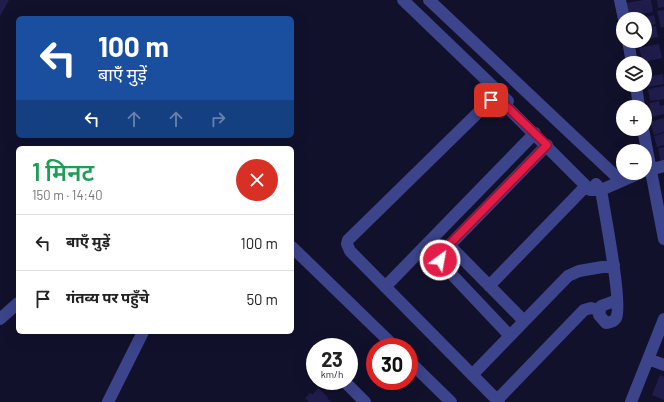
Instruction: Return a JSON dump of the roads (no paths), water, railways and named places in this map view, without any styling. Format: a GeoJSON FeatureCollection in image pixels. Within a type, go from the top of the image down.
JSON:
{"type":"FeatureCollection","features":[{"type":"Feature","properties":{"kind":"street"},"geometry":{"type":"LineString","coordinates":[[403,0],[601,190],[614,265],[618,314],[616,320],[606,323],[602,320],[599,310]]}},
{"type":"Feature","properties":{"kind":"street"},"geometry":{"type":"LineString","coordinates":[[429,0],[622,181],[601,190],[590,190],[535,133],[500,100],[495,98],[491,100],[348,240],[347,244],[350,251],[498,401],[584,310],[591,308],[599,310]]}},
{"type":"Feature","properties":{"kind":"street"},"geometry":{"type":"LineString","coordinates":[[620,0],[623,12]]}},
{"type":"Feature","properties":{"kind":"street"},"geometry":{"type":"LineString","coordinates":[[385,286],[535,133]]}},
{"type":"Feature","properties":{"kind":"street"},"geometry":{"type":"LineString","coordinates":[[510,336],[442,264],[440,255],[547,145]]}},
{"type":"Feature","properties":{"kind":"street"},"geometry":{"type":"LineString","coordinates":[[652,169],[664,166]]}},
{"type":"Feature","properties":{"kind":"street"},"geometry":{"type":"LineString","coordinates":[[648,180],[664,239]]}},
{"type":"Feature","properties":{"kind":"street"},"geometry":{"type":"LineString","coordinates":[[489,286],[586,186]]}},
{"type":"Feature","properties":{"kind":"street"},"geometry":{"type":"LineString","coordinates":[[449,245],[524,321]]}},
{"type":"Feature","properties":{"kind":"street"},"geometry":{"type":"LineString","coordinates":[[294,249],[386,338]]}},
{"type":"Feature","properties":{"kind":"street"},"geometry":{"type":"LineString","coordinates":[[472,375],[568,276],[579,271],[614,265]]}},
{"type":"Feature","properties":{"kind":"street"},"geometry":{"type":"LineString","coordinates":[[599,310],[605,303],[617,300]]}},
{"type":"Feature","properties":{"kind":"street"},"geometry":{"type":"LineString","coordinates":[[0,319],[16,305]]}},
{"type":"Feature","properties":{"kind":"street"},"geometry":{"type":"LineString","coordinates":[[631,402],[664,319]]}},
{"type":"Feature","properties":{"kind":"street"},"geometry":{"type":"LineString","coordinates":[[108,402],[142,334]]}},
{"type":"Feature","properties":{"kind":"street"},"geometry":{"type":"LineString","coordinates":[[648,359],[664,365]]}},
{"type":"Feature","properties":{"kind":"street"},"geometry":{"type":"LineString","coordinates":[[418,370],[452,402]]}},
{"type":"Feature","properties":{"kind":"street"},"geometry":{"type":"LineString","coordinates":[[353,390],[365,402]]}}]}
